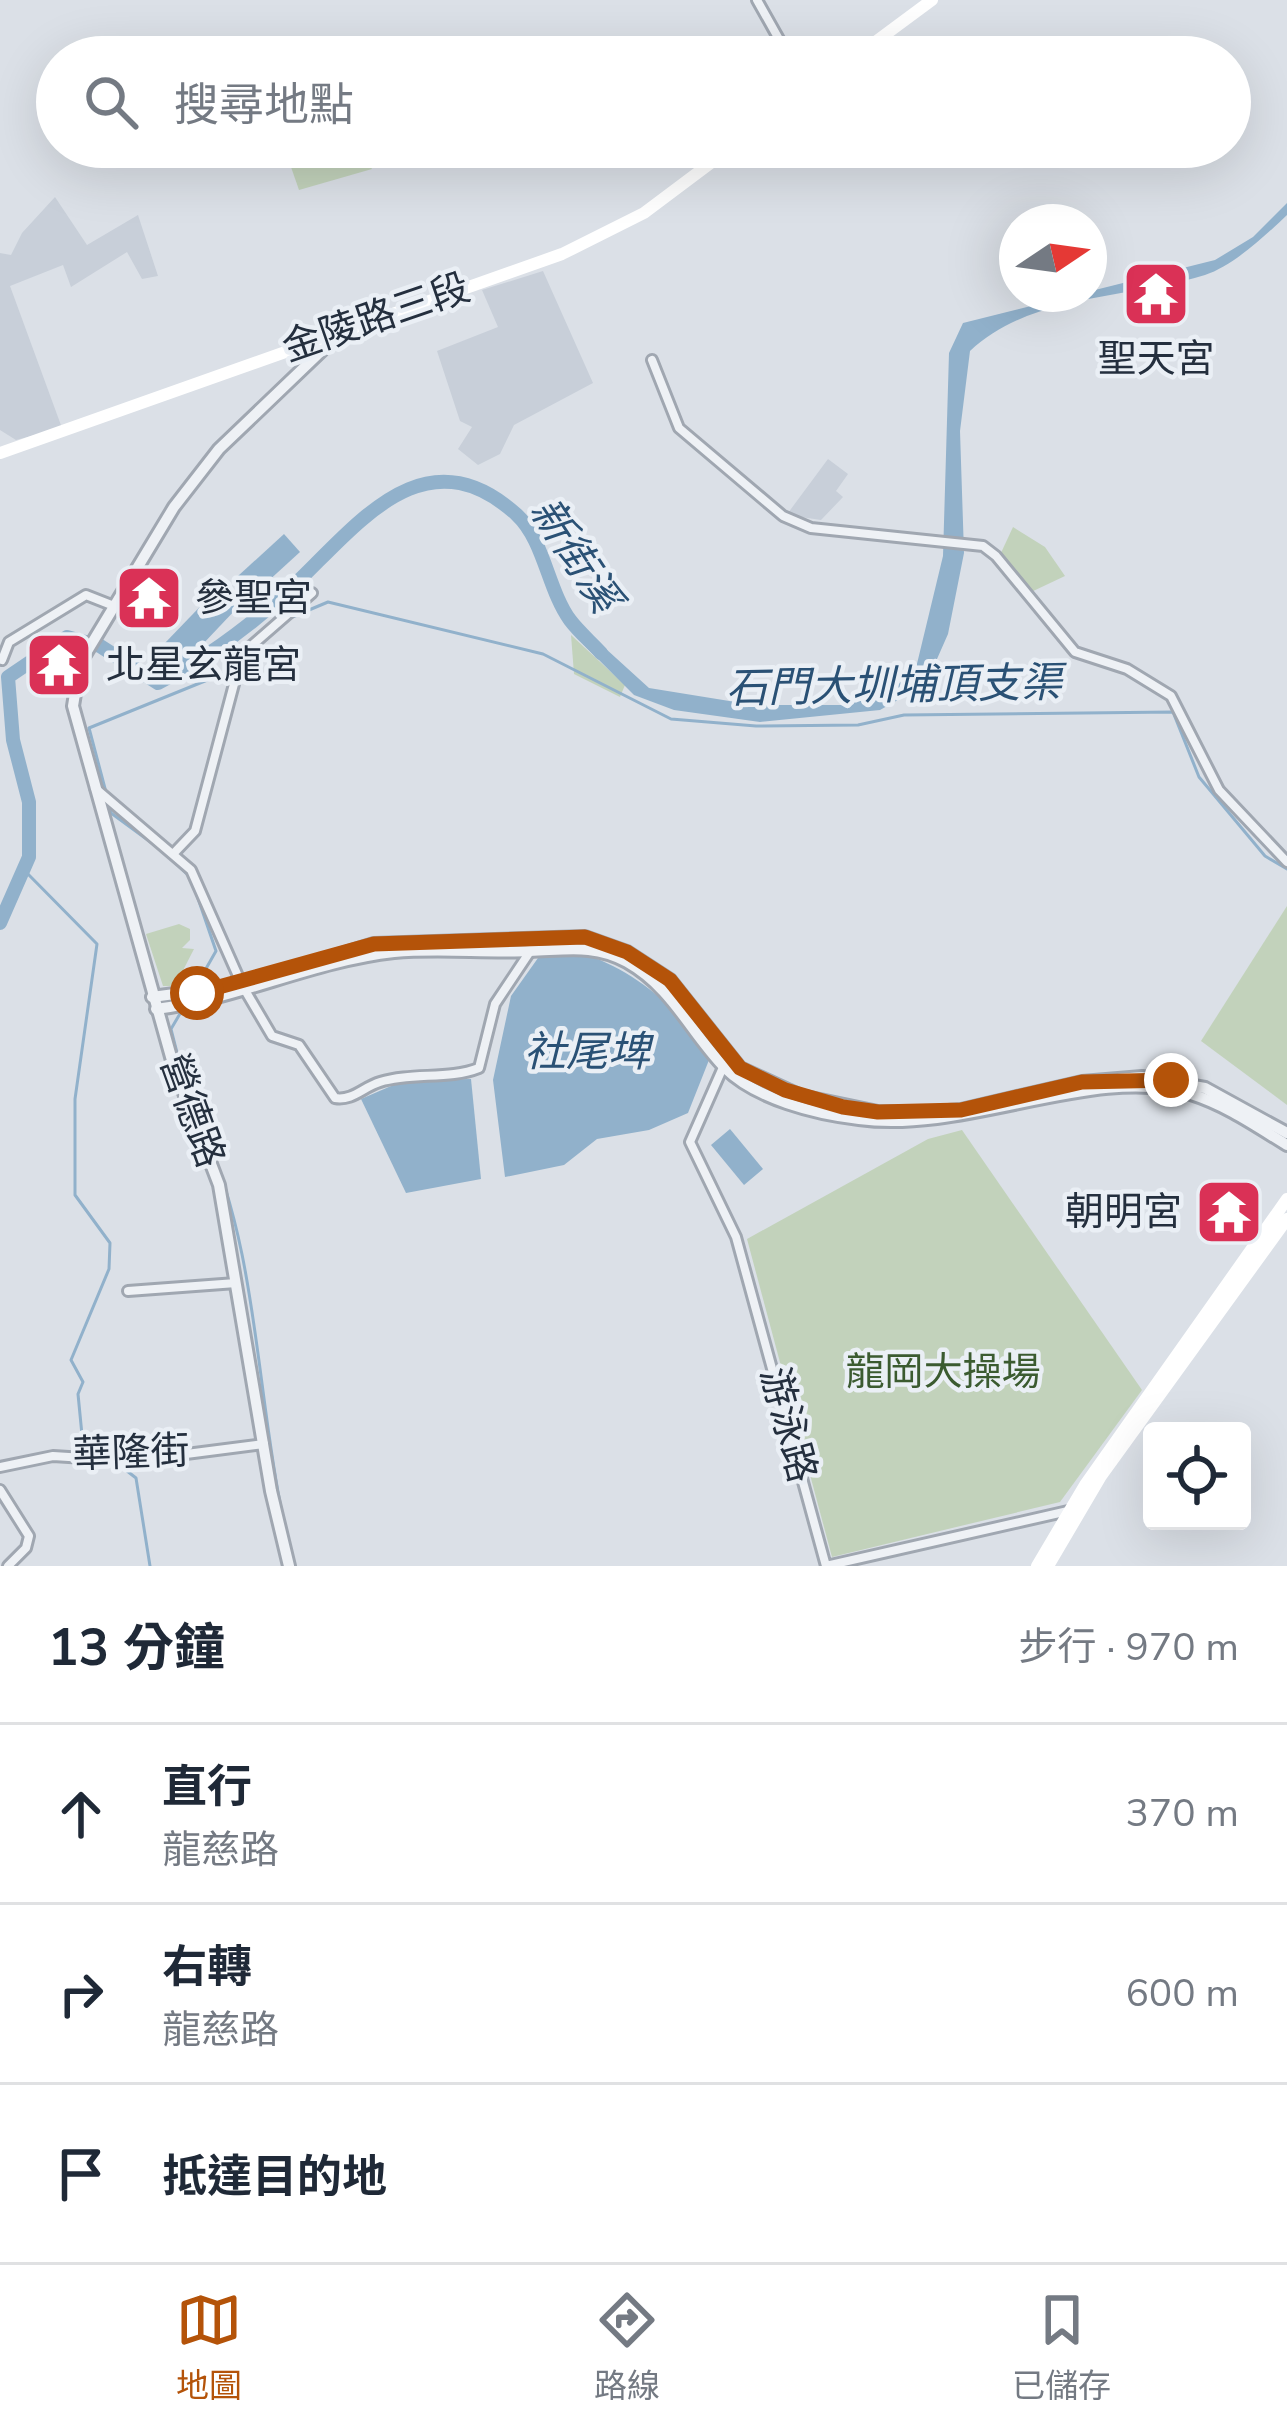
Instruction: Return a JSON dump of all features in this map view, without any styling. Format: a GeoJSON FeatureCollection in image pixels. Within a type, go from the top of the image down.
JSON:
{"type":"FeatureCollection","features":[{"type":"Feature","properties":{"kind":"main road"},"geometry":{"type":"LineString","coordinates":[[883,36],[932,0]]}},
{"type":"Feature","properties":{"kind":"main road","name":"金陵路三段"},"geometry":{"type":"LineString","coordinates":[[0,453],[584,244],[644,213],[704,168]]}},
{"type":"Feature","properties":{"kind":"main road"},"geometry":{"type":"LineString","coordinates":[[1037,1566],[1068,1511],[1287,1199]]}},
{"type":"Feature","properties":{"kind":"main road"},"geometry":{"type":"LineString","coordinates":[[1048,1566],[1101,1476],[1287,1219]]}},
{"type":"Feature","properties":{"kind":"street"},"geometry":{"type":"LineString","coordinates":[[757,0],[777,36]]}},
{"type":"Feature","properties":{"kind":"street"},"geometry":{"type":"LineString","coordinates":[[2,660],[2,650],[25,630],[86,595],[114,606],[174,507],[219,449],[344,329]]}},
{"type":"Feature","properties":{"kind":"street"},"geometry":{"type":"LineString","coordinates":[[652,360],[679,428],[783,516],[811,528],[973,545],[996,556],[1075,652],[1151,680],[1171,697],[1219,790],[1287,862]]}},
{"type":"Feature","properties":{"kind":"street"},"geometry":{"type":"LineString","coordinates":[[174,853],[195,831],[242,654],[312,593]]}},
{"type":"Feature","properties":{"kind":"street","name":"營德路"},"geometry":{"type":"LineString","coordinates":[[114,606],[80,663],[73,706],[180,1089],[215,1170],[289,1566]]}},
{"type":"Feature","properties":{"kind":"street"},"geometry":{"type":"LineString","coordinates":[[93,786],[174,853],[200,886],[272,1036],[299,1045],[328,1093],[344,1100],[375,1083],[479,1068],[495,1004],[531,947]]}},
{"type":"Feature","properties":{"kind":"street"},"geometry":{"type":"LineString","coordinates":[[154,1003],[245,988],[374,944],[531,947],[585,937],[627,952],[670,980],[726,1062],[800,1100],[854,1119],[919,1124],[1141,1087],[1202,1098],[1287,1144]]}},
{"type":"Feature","properties":{"kind":"street","name":"游泳路"},"geometry":{"type":"LineString","coordinates":[[726,1062],[690,1142],[736,1237],[826,1565],[1068,1511]]}},
{"type":"Feature","properties":{"kind":"street"},"geometry":{"type":"LineString","coordinates":[[800,1100],[878,1112],[923,1113],[961,1110],[1082,1082],[1142,1077],[1205,1088],[1287,1132]]}},
{"type":"Feature","properties":{"kind":"street"},"geometry":{"type":"LineString","coordinates":[[128,1291],[238,1282]]}},
{"type":"Feature","properties":{"kind":"street","name":"華隆街"},"geometry":{"type":"LineString","coordinates":[[0,1467],[53,1456],[113,1459],[264,1444]]}},
{"type":"Feature","properties":{"kind":"street"},"geometry":{"type":"LineString","coordinates":[[0,1490],[29,1536],[26,1548],[8,1566]]}},
{"type":"Feature","properties":{"kind":"shaded area"},"geometry":{"type":"Polygon","coordinates":[[[55,197],[87,245],[138,215],[158,276],[142,279],[127,252],[71,287],[63,265],[10,286],[62,428],[16,440],[0,430],[0,253],[11,255],[22,233],[55,197]]]}},
{"type":"Feature","properties":{"kind":"shaded area"},"geometry":{"type":"Polygon","coordinates":[[[543,271],[593,383],[514,425],[500,454],[478,465],[458,449],[472,427],[460,421],[437,351],[498,327],[482,290],[543,271]]]}},
{"type":"Feature","properties":{"kind":"shaded area"},"geometry":{"type":"Polygon","coordinates":[[[828,459],[848,474],[836,491],[843,497],[821,520],[788,513],[828,459]]]}},
{"type":"Feature","properties":{"kind":"green space"},"geometry":{"type":"Polygon","coordinates":[[[291,168],[372,169],[299,190],[291,168]]]}},
{"type":"Feature","properties":{"kind":"green space"},"geometry":{"type":"Polygon","coordinates":[[[1013,527],[1045,547],[1065,576],[1029,593],[1000,555],[1013,527]]]}},
{"type":"Feature","properties":{"kind":"green space"},"geometry":{"type":"Polygon","coordinates":[[[571,635],[625,685],[620,697],[574,674],[571,635]]]}},
{"type":"Feature","properties":{"kind":"green space"},"geometry":{"type":"Polygon","coordinates":[[[1287,906],[1287,1105],[1201,1041],[1287,906]]]}},
{"type":"Feature","properties":{"kind":"green space"},"geometry":{"type":"Polygon","coordinates":[[[179,924],[190,929],[190,940],[182,948],[194,949],[175,986],[163,986],[146,934],[179,924]]]}},
{"type":"Feature","properties":{"kind":"green space","name":"龍岡大操場"},"geometry":{"type":"Polygon","coordinates":[[[962,1130],[1142,1390],[1060,1502],[832,1557],[747,1239],[928,1139],[962,1130]]]}},
{"type":"Feature","properties":{"kind":"water","name":"新街溪"},"geometry":{"type":"Polygon","coordinates":[[[1287,203],[1287,215],[1216,271],[1107,295],[1107,287],[1215,260],[1253,237],[1287,203]]]}},
{"type":"Feature","properties":{"kind":"water","name":"新街溪"},"geometry":{"type":"Polygon","coordinates":[[[1007,312],[1040,312],[995,332],[970,351],[960,431],[964,553],[948,634],[926,684],[880,710],[760,722],[674,710],[634,695],[583,644],[594,638],[649,688],[754,705],[845,705],[890,690],[915,672],[943,556],[949,353],[963,323],[1007,312]]]}},
{"type":"Feature","properties":{"kind":"water"},"geometry":{"type":"Polygon","coordinates":[[[284,534],[300,552],[254,594],[238,576],[284,534]]]}},
{"type":"Feature","properties":{"kind":"water"},"geometry":{"type":"Polygon","coordinates":[[[217,589],[237,608],[184,664],[164,644],[217,589]]]}},
{"type":"Feature","properties":{"kind":"water","name":"社尾埤"},"geometry":{"type":"Polygon","coordinates":[[[587,955],[624,972],[658,996],[687,1025],[709,1060],[688,1113],[649,1130],[597,1139],[564,1165],[505,1177],[493,1080],[511,996],[538,958],[587,955]]]}},
{"type":"Feature","properties":{"kind":"water","name":"社尾埤"},"geometry":{"type":"Polygon","coordinates":[[[471,1079],[481,1179],[406,1193],[361,1099],[405,1080],[471,1079]]]}},
{"type":"Feature","properties":{"kind":"water"},"geometry":{"type":"Polygon","coordinates":[[[730,1129],[763,1169],[744,1185],[711,1145],[730,1129]]]}},
{"type":"Feature","properties":{"kind":"waterway","name":"新街溪"},"geometry":{"type":"LineString","coordinates":[[0,923],[29,857],[29,802],[13,740],[8,677],[67,637],[100,646],[158,683],[244,629],[394,497],[422,485],[452,482],[483,491],[526,525],[563,608],[601,653]]}},
{"type":"Feature","properties":{"kind":"waterway","name":"石門大圳埔頂支渠"},"geometry":{"type":"LineString","coordinates":[[260,644],[290,618],[328,602],[543,654],[671,719],[756,726],[858,725],[904,715],[1173,712],[1199,777],[1265,856],[1287,869]]}},
{"type":"Feature","properties":{"kind":"waterway","name":"石門大圳埔頂支渠"},"geometry":{"type":"LineString","coordinates":[[107,796],[89,728],[237,668]]}},
{"type":"Feature","properties":{"kind":"waterway","name":"石門大圳埔頂支渠"},"geometry":{"type":"LineString","coordinates":[[109,805],[111,813],[160,849]]}},
{"type":"Feature","properties":{"kind":"waterway","name":"石門大圳埔頂支渠"},"geometry":{"type":"LineString","coordinates":[[167,855],[191,878],[216,951],[195,988]]}},
{"type":"Feature","properties":{"kind":"waterway","name":"石門大圳埔頂支渠"},"geometry":{"type":"LineString","coordinates":[[24,870],[97,944],[75,1099],[75,1195],[110,1243],[109,1269],[71,1360],[83,1382],[78,1394],[82,1435],[111,1458]]}},
{"type":"Feature","properties":{"kind":"waterway","name":"石門大圳埔頂支渠"},"geometry":{"type":"LineString","coordinates":[[181,1012],[171,1029],[183,1076]]}},
{"type":"Feature","properties":{"kind":"waterway","name":"石門大圳埔頂支渠"},"geometry":{"type":"LineString","coordinates":[[203,1129],[235,1223],[283,1518]]}},
{"type":"Feature","properties":{"kind":"waterway","name":"石門大圳埔頂支渠"},"geometry":{"type":"LineString","coordinates":[[118,1464],[136,1478],[150,1566]]}},
{"type":"Feature","properties":{"kind":"place","name":"聖天宮"},"geometry":{"type":"Point","coordinates":[1156,294]}},
{"type":"Feature","properties":{"kind":"place","name":"參聖宮"},"geometry":{"type":"Point","coordinates":[149,598]}},
{"type":"Feature","properties":{"kind":"place","name":"北星玄龍宮"},"geometry":{"type":"Point","coordinates":[59,665]}},
{"type":"Feature","properties":{"kind":"place","name":"朝明宮"},"geometry":{"type":"Point","coordinates":[1229,1212]}},
{"type":"Feature","properties":{"kind":"route"},"geometry":{"type":"LineString","coordinates":[[197,993],[242,985],[374,944],[530,943],[585,937],[627,952],[670,980],[740,1068],[785,1090],[843,1107],[878,1112],[961,1110],[1082,1082],[1142,1077],[1171,1080]]}}]}
